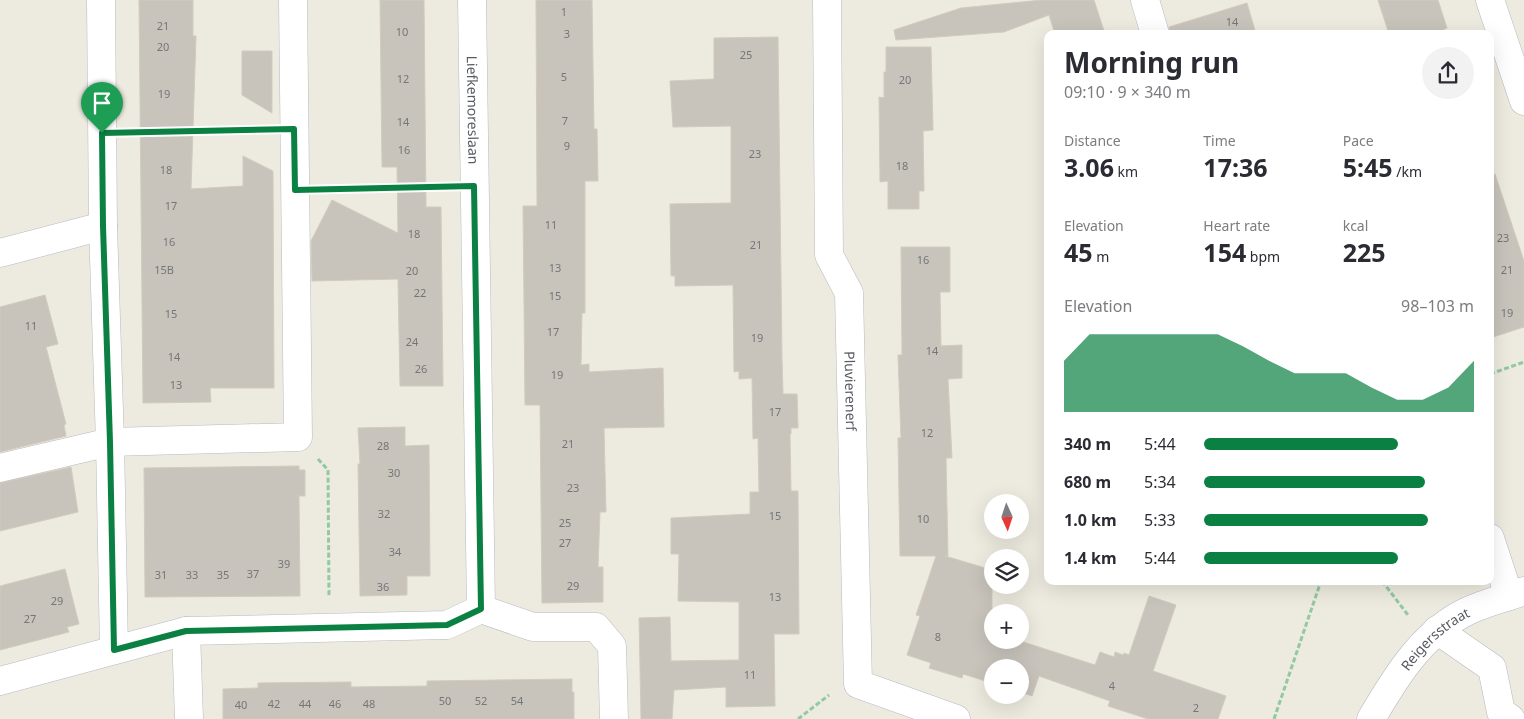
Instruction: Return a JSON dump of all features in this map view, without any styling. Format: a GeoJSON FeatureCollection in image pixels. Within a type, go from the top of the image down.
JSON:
{"type":"FeatureCollection","features":[{"type":"Feature","properties":{"kind":"street"},"geometry":{"type":"LineString","coordinates":[[101,0],[103,226],[114,650]]}},
{"type":"Feature","properties":{"kind":"street"},"geometry":{"type":"LineString","coordinates":[[0,468],[110,442],[298,438],[292,0]]}},
{"type":"Feature","properties":{"kind":"street","name":"Liefkemoreslaan"},"geometry":{"type":"LineString","coordinates":[[472,0],[481,609]]}},
{"type":"Feature","properties":{"kind":"street","name":"Pluvierenerf"},"geometry":{"type":"LineString","coordinates":[[827,0],[829,255],[848,293],[858,684],[956,719]]}},
{"type":"Feature","properties":{"kind":"street"},"geometry":{"type":"LineString","coordinates":[[1145,0],[1155,30]]}},
{"type":"Feature","properties":{"kind":"street"},"geometry":{"type":"LineString","coordinates":[[1490,0],[1524,101]]}},
{"type":"Feature","properties":{"kind":"street"},"geometry":{"type":"LineString","coordinates":[[0,253],[103,226]]}},
{"type":"Feature","properties":{"kind":"street"},"geometry":{"type":"LineString","coordinates":[[1494,546],[1517,594]]}},
{"type":"Feature","properties":{"kind":"street","name":"Reigersstraat"},"geometry":{"type":"LineString","coordinates":[[1371,719],[1389,688],[1432,635],[1461,615],[1517,594]]}},
{"type":"Feature","properties":{"kind":"street"},"geometry":{"type":"LineString","coordinates":[[0,681],[186,631],[447,625],[481,609],[533,627],[596,627],[612,646],[614,719]]}},
{"type":"Feature","properties":{"kind":"street"},"geometry":{"type":"LineString","coordinates":[[186,631],[189,719]]}},
{"type":"Feature","properties":{"kind":"street"},"geometry":{"type":"LineString","coordinates":[[1432,635],[1492,668],[1501,712],[1511,719]]}},
{"type":"Feature","properties":{"kind":"path"},"geometry":{"type":"LineString","coordinates":[[102,133],[294,129]]}},
{"type":"Feature","properties":{"kind":"path"},"geometry":{"type":"LineString","coordinates":[[295,190],[474,186]]}},
{"type":"Feature","properties":{"kind":"path"},"geometry":{"type":"LineString","coordinates":[[1494,373],[1524,362]]}},
{"type":"Feature","properties":{"kind":"path"},"geometry":{"type":"LineString","coordinates":[[298,438],[328,470],[330,628]]}},
{"type":"Feature","properties":{"kind":"path"},"geometry":{"type":"LineString","coordinates":[[1274,719],[1320,585]]}},
{"type":"Feature","properties":{"kind":"path"},"geometry":{"type":"LineString","coordinates":[[1386,585],[1432,635]]}},
{"type":"Feature","properties":{"kind":"building"},"geometry":{"type":"Polygon","coordinates":[[[139,0],[193,0],[193,36],[196,36],[191,189],[243,186],[243,156],[273,171],[274,388],[210,388],[211,402],[143,403],[139,0]]]}},
{"type":"Feature","properties":{"kind":"building"},"geometry":{"type":"Polygon","coordinates":[[[380,0],[424,0],[426,207],[441,207],[443,386],[400,386],[398,279],[312,281],[311,241],[332,200],[398,233],[397,167],[382,167],[380,0]]]}},
{"type":"Feature","properties":{"kind":"building"},"geometry":{"type":"Polygon","coordinates":[[[536,0],[592,0],[594,129],[597,129],[598,181],[585,181],[585,313],[582,313],[581,365],[589,364],[589,372],[663,368],[664,427],[604,428],[606,512],[600,512],[598,567],[603,567],[603,602],[542,603],[540,405],[525,405],[523,206],[537,206],[536,0]]]}},
{"type":"Feature","properties":{"kind":"building"},"geometry":{"type":"Polygon","coordinates":[[[1042,0],[1094,0],[1104,30],[1054,30],[1049,15],[1004,32],[896,40],[894,30],[961,8],[1042,0]]]}},
{"type":"Feature","properties":{"kind":"building"},"geometry":{"type":"Polygon","coordinates":[[[1378,0],[1438,0],[1447,28],[1442,30],[1388,30],[1378,0]]]}},
{"type":"Feature","properties":{"kind":"building"},"geometry":{"type":"Polygon","coordinates":[[[1247,3],[1255,30],[1169,30],[1169,27],[1247,3]]]}},
{"type":"Feature","properties":{"kind":"building"},"geometry":{"type":"Polygon","coordinates":[[[778,37],[783,394],[797,394],[798,428],[791,428],[790,434],[791,491],[798,491],[799,634],[774,634],[775,706],[726,707],[726,687],[674,690],[672,719],[641,719],[639,618],[670,617],[671,661],[739,660],[739,602],[678,601],[679,554],[671,554],[671,518],[750,514],[750,492],[759,492],[758,438],[753,439],[752,378],[739,379],[739,371],[734,372],[733,285],[675,286],[675,276],[671,276],[670,204],[731,203],[731,126],[673,127],[670,81],[714,79],[714,38],[778,37]]]}},
{"type":"Feature","properties":{"kind":"building"},"geometry":{"type":"Polygon","coordinates":[[[886,47],[931,47],[933,130],[923,131],[924,191],[919,191],[919,209],[888,209],[888,181],[880,182],[879,97],[884,98],[886,47]]]}},
{"type":"Feature","properties":{"kind":"building"},"geometry":{"type":"Polygon","coordinates":[[[242,51],[272,51],[272,113],[242,95],[242,51]]]}},
{"type":"Feature","properties":{"kind":"building"},"geometry":{"type":"Polygon","coordinates":[[[1494,174],[1524,261],[1524,327],[1494,337],[1494,174]]]}},
{"type":"Feature","properties":{"kind":"building"},"geometry":{"type":"Polygon","coordinates":[[[901,247],[950,247],[950,292],[940,292],[941,346],[962,345],[962,378],[948,379],[952,458],[946,458],[948,556],[945,556],[984,568],[984,594],[992,594],[992,604],[984,604],[984,649],[1029,649],[1029,644],[1095,665],[1100,652],[1114,657],[1115,652],[1129,655],[1149,596],[1176,605],[1153,671],[1226,696],[1218,719],[1148,719],[1108,706],[1110,701],[1039,676],[1032,696],[1029,695],[1029,659],[984,659],[984,681],[963,674],[962,678],[929,668],[931,663],[907,655],[920,616],[916,615],[936,556],[900,556],[898,438],[901,438],[898,355],[902,355],[901,247]]]}},
{"type":"Feature","properties":{"kind":"building"},"geometry":{"type":"Polygon","coordinates":[[[45,295],[58,344],[46,347],[66,424],[64,425],[66,436],[0,452],[0,307],[45,295]]]}},
{"type":"Feature","properties":{"kind":"building"},"geometry":{"type":"Polygon","coordinates":[[[405,427],[405,446],[429,445],[430,576],[407,576],[407,595],[360,596],[358,464],[360,464],[358,428],[405,427]]]}},
{"type":"Feature","properties":{"kind":"building"},"geometry":{"type":"Polygon","coordinates":[[[299,466],[299,470],[305,470],[305,496],[299,496],[300,596],[145,597],[144,468],[299,466]]]}},
{"type":"Feature","properties":{"kind":"building"},"geometry":{"type":"Polygon","coordinates":[[[71,467],[78,512],[0,531],[0,483],[71,467]]]}},
{"type":"Feature","properties":{"kind":"building"},"geometry":{"type":"Polygon","coordinates":[[[65,569],[79,624],[67,627],[69,632],[0,650],[0,586],[65,569]]]}},
{"type":"Feature","properties":{"kind":"building"},"geometry":{"type":"Polygon","coordinates":[[[572,679],[574,719],[223,719],[223,689],[258,688],[258,683],[351,682],[351,687],[427,686],[427,681],[572,679]]]}},
{"type":"Feature","properties":{"kind":"route"},"geometry":{"type":"LineString","coordinates":[[294,129],[295,190],[474,186],[481,609],[447,625],[186,631],[114,650],[102,133],[294,129]]}}]}
